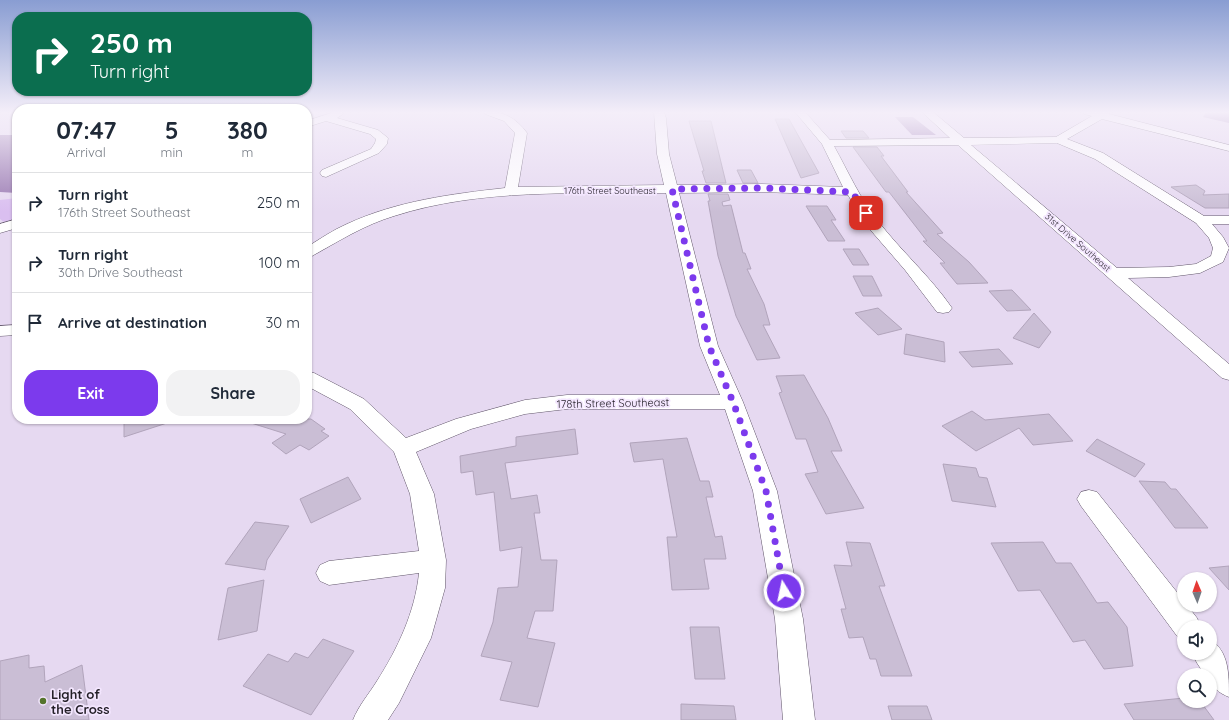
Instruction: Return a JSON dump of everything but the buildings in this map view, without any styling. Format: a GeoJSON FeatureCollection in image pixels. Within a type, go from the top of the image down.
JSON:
{"type":"FeatureCollection","features":[{"type":"Feature","properties":{"kind":"street"},"geometry":{"type":"LineString","coordinates":[[326,173],[375,151],[380,146]]}},
{"type":"Feature","properties":{"kind":"street"},"geometry":{"type":"LineString","coordinates":[[512,191],[519,146]]}},
{"type":"Feature","properties":{"kind":"street"},"geometry":{"type":"LineString","coordinates":[[662,146],[709,346],[733,402],[766,491],[789,619],[799,720]]}},
{"type":"Feature","properties":{"kind":"street"},"geometry":{"type":"LineString","coordinates":[[828,146],[852,192],[872,223],[911,267],[943,308]]}},
{"type":"Feature","properties":{"kind":"street","name":"31st Drive Southeast"},"geometry":{"type":"LineString","coordinates":[[966,146],[1229,374]]}},
{"type":"Feature","properties":{"kind":"street"},"geometry":{"type":"LineString","coordinates":[[1072,146],[1099,156],[1201,220],[1216,237],[1221,248],[1218,259],[1200,268],[1170,272],[1114,273]]}},
{"type":"Feature","properties":{"kind":"street","name":"176th Street Southeast"},"geometry":{"type":"LineString","coordinates":[[312,248],[352,227],[388,213],[431,202],[512,191],[762,188],[852,192]]}},
{"type":"Feature","properties":{"kind":"street"},"geometry":{"type":"LineString","coordinates":[[1201,220],[1229,220]]}},
{"type":"Feature","properties":{"kind":"street"},"geometry":{"type":"LineString","coordinates":[[0,229],[12,225]]}},
{"type":"Feature","properties":{"kind":"street"},"geometry":{"type":"LineString","coordinates":[[0,331],[12,330]]}},
{"type":"Feature","properties":{"kind":"street"},"geometry":{"type":"LineString","coordinates":[[312,381],[357,404],[404,448],[422,494],[433,560],[431,588],[417,638],[388,692],[369,720]]}},
{"type":"Feature","properties":{"kind":"street","name":"178th Street Southeast"},"geometry":{"type":"LineString","coordinates":[[404,448],[464,424],[525,407],[567,402],[733,402]]}},
{"type":"Feature","properties":{"kind":"street"},"geometry":{"type":"LineString","coordinates":[[1089,499],[1182,620]]}},
{"type":"Feature","properties":{"kind":"street"},"geometry":{"type":"LineString","coordinates":[[329,573],[433,560]]}},
{"type":"Feature","properties":{"kind":"street"},"geometry":{"type":"LineString","coordinates":[[1212,660],[1229,682]]}},
{"type":"Feature","properties":{"kind":"shaded area"},"geometry":{"type":"Polygon","coordinates":[[[0,146],[12,146],[12,193],[0,192],[0,146]]]}},
{"type":"Feature","properties":{"kind":"shaded area"},"geometry":{"type":"Polygon","coordinates":[[[12,199],[12,220],[4,222],[0,219],[0,200],[12,199]]]}},
{"type":"Feature","properties":{"kind":"place","name":"Light of the Cross"},"geometry":{"type":"Point","coordinates":[43,701]}},
{"type":"Feature","properties":{"kind":"route"},"geometry":{"type":"LineString","coordinates":[[784,591],[766,491],[733,402],[709,346],[672,189],[762,188],[852,192],[866,213]]}}]}
